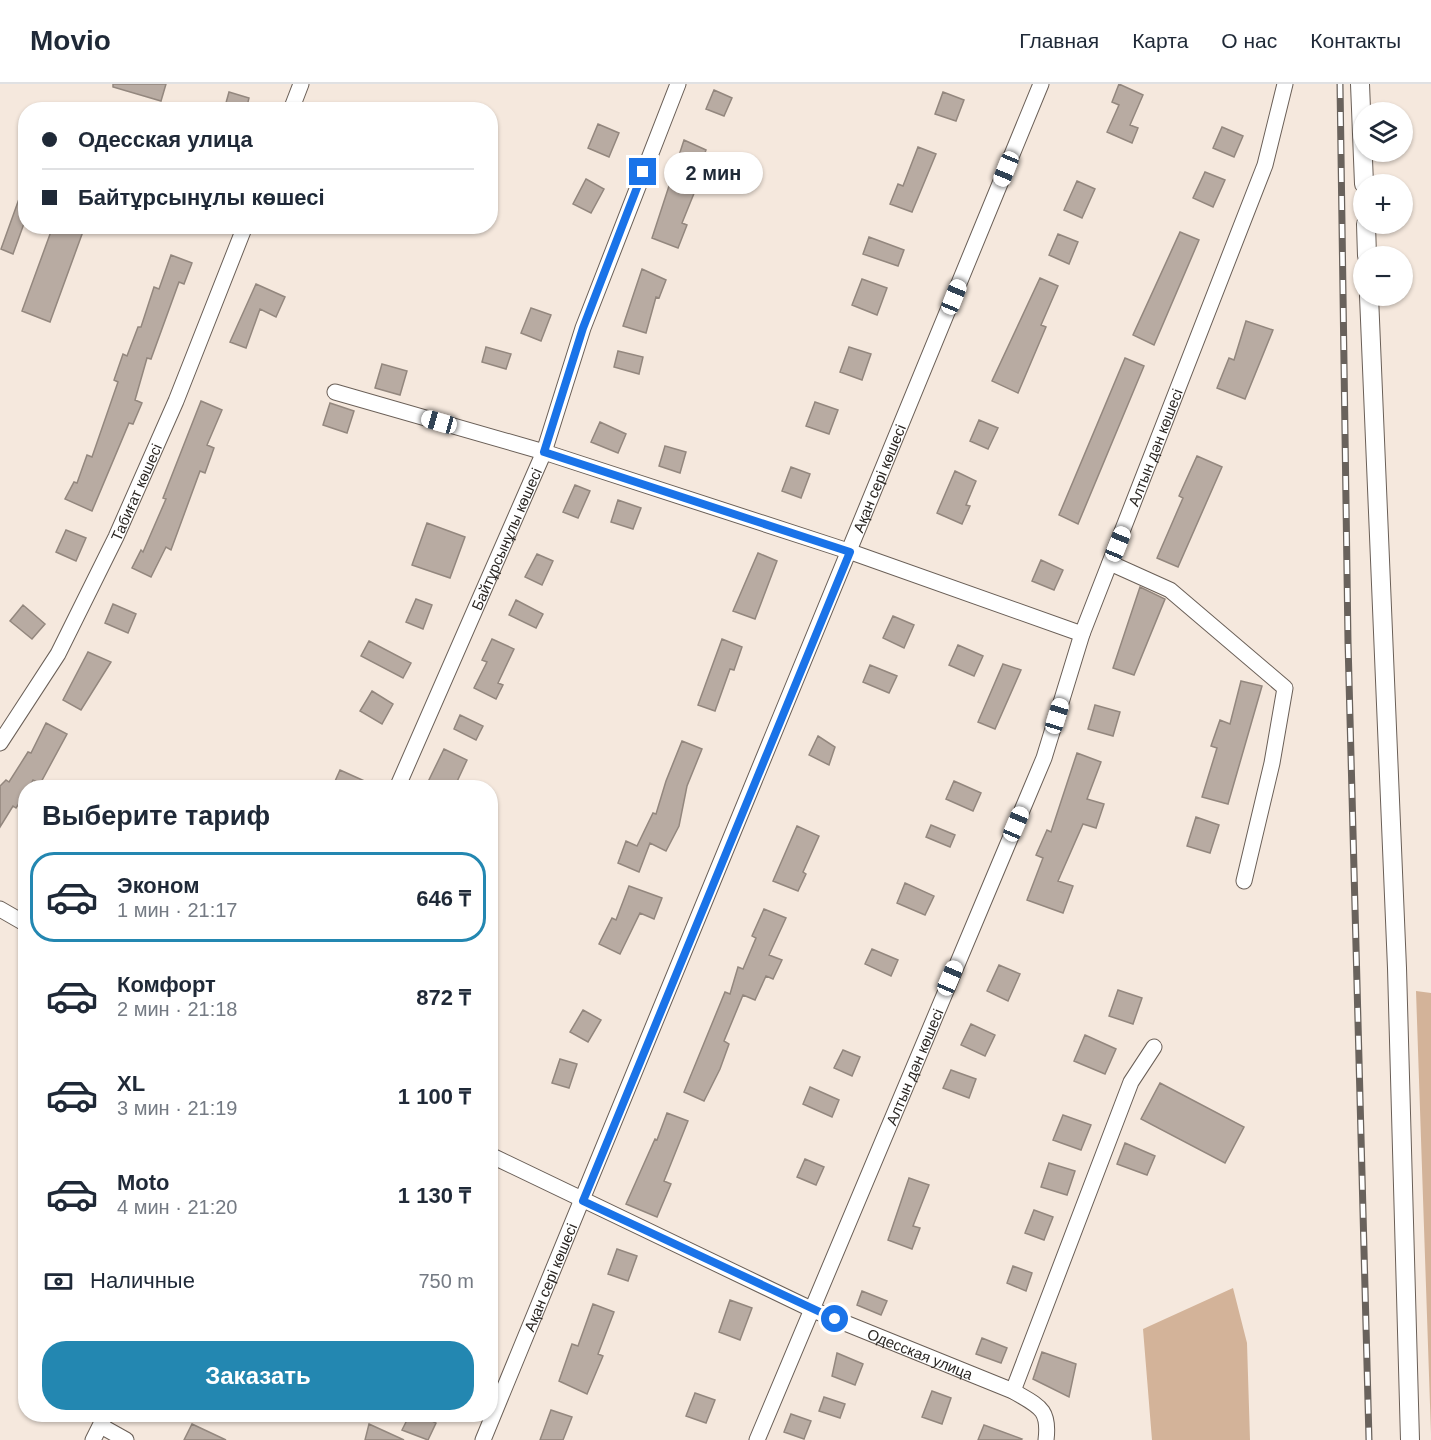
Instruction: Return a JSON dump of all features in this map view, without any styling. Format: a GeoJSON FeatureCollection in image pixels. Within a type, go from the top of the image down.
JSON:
{"type":"FeatureCollection","features":[{"type":"Feature","properties":{"kind":"main road"},"geometry":{"type":"LineString","coordinates":[[1360,84],[1364,174]]}},
{"type":"Feature","properties":{"kind":"main road"},"geometry":{"type":"LineString","coordinates":[[1369,306],[1397,968],[1410,1440]]}},
{"type":"Feature","properties":{"kind":"street"},"geometry":{"type":"LineString","coordinates":[[294,102],[301,84]]}},
{"type":"Feature","properties":{"kind":"street","name":"Байтұрсынұлы көшесі"},"geometry":{"type":"LineString","coordinates":[[400,780],[544,452],[583,328],[678,84]]}},
{"type":"Feature","properties":{"kind":"street","name":"Ақан сері көшесі"},"geometry":{"type":"LineString","coordinates":[[498,1404],[1041,84]]}},
{"type":"Feature","properties":{"kind":"street","name":"Алтын дән көшесі"},"geometry":{"type":"LineString","coordinates":[[757,1440],[1044,758],[1082,634],[1265,165],[1286,84]]}},
{"type":"Feature","properties":{"kind":"street","name":"Табиғат көшесі"},"geometry":{"type":"LineString","coordinates":[[0,743],[58,654],[116,537],[176,401],[242,234]]}},
{"type":"Feature","properties":{"kind":"street"},"geometry":{"type":"LineString","coordinates":[[335,392],[544,452],[850,552],[1082,634]]}},
{"type":"Feature","properties":{"kind":"street"},"geometry":{"type":"LineString","coordinates":[[1110,563],[1170,590],[1285,688],[1272,763],[1244,881]]}},
{"type":"Feature","properties":{"kind":"street"},"geometry":{"type":"LineString","coordinates":[[0,909],[18,919]]}},
{"type":"Feature","properties":{"kind":"street"},"geometry":{"type":"LineString","coordinates":[[1013,1391],[1131,1082],[1154,1047]]}},
{"type":"Feature","properties":{"kind":"street","name":"Одесская улица"},"geometry":{"type":"LineString","coordinates":[[498,1159],[813,1310],[1013,1391],[1041,1408],[1048,1422],[1046,1440]]}},
{"type":"Feature","properties":{"kind":"street"},"geometry":{"type":"LineString","coordinates":[[93,1440],[103,1422]]}},
{"type":"Feature","properties":{"kind":"street"},"geometry":{"type":"LineString","coordinates":[[106,1422],[126,1440]]}},
{"type":"Feature","properties":{"kind":"street","name":"Ақан сері көшесі"},"geometry":{"type":"LineString","coordinates":[[483,1440],[491,1422]]}},
{"type":"Feature","properties":{"kind":"shaded area"},"geometry":{"type":"Polygon","coordinates":[[[1416,991],[1431,993],[1431,1434],[1416,991]]]}},
{"type":"Feature","properties":{"kind":"shaded area"},"geometry":{"type":"Polygon","coordinates":[[[1233,1288],[1247,1343],[1250,1440],[1152,1440],[1143,1329],[1233,1288]]]}},
{"type":"Feature","properties":{"kind":"building"},"geometry":{"type":"Polygon","coordinates":[[[113,84],[166,84],[161,101],[113,87],[113,84]]]}},
{"type":"Feature","properties":{"kind":"building"},"geometry":{"type":"Polygon","coordinates":[[[1119,84],[1143,95],[1130,125],[1138,128],[1132,143],[1107,132],[1119,105],[1112,102],[1119,84]]]}},
{"type":"Feature","properties":{"kind":"building"},"geometry":{"type":"Polygon","coordinates":[[[714,90],[732,98],[724,116],[706,109],[714,90]]]}},
{"type":"Feature","properties":{"kind":"building"},"geometry":{"type":"Polygon","coordinates":[[[229,92],[249,98],[248,102],[226,102],[229,92]]]}},
{"type":"Feature","properties":{"kind":"building"},"geometry":{"type":"Polygon","coordinates":[[[943,92],[964,100],[956,121],[935,114],[943,92]]]}},
{"type":"Feature","properties":{"kind":"building"},"geometry":{"type":"Polygon","coordinates":[[[598,124],[619,133],[609,157],[588,148],[598,124]]]}},
{"type":"Feature","properties":{"kind":"building"},"geometry":{"type":"Polygon","coordinates":[[[1222,127],[1243,136],[1234,157],[1213,148],[1222,127]]]}},
{"type":"Feature","properties":{"kind":"building"},"geometry":{"type":"Polygon","coordinates":[[[684,140],[706,150],[696,179],[699,181],[682,223],[687,225],[678,248],[652,238],[684,140]]]}},
{"type":"Feature","properties":{"kind":"building"},"geometry":{"type":"Polygon","coordinates":[[[918,147],[936,154],[912,212],[890,204],[898,184],[903,186],[918,147]]]}},
{"type":"Feature","properties":{"kind":"building"},"geometry":{"type":"Polygon","coordinates":[[[1205,172],[1225,180],[1213,207],[1193,198],[1205,172]]]}},
{"type":"Feature","properties":{"kind":"building"},"geometry":{"type":"Polygon","coordinates":[[[586,179],[604,189],[591,213],[573,204],[586,179]]]}},
{"type":"Feature","properties":{"kind":"building"},"geometry":{"type":"Polygon","coordinates":[[[1077,181],[1095,189],[1082,218],[1064,210],[1077,181]]]}},
{"type":"Feature","properties":{"kind":"building"},"geometry":{"type":"Polygon","coordinates":[[[18,202],[18,234],[20,234],[13,254],[1,249],[18,202]]]}},
{"type":"Feature","properties":{"kind":"building"},"geometry":{"type":"Polygon","coordinates":[[[1180,232],[1199,240],[1154,345],[1133,335],[1180,232]]]}},
{"type":"Feature","properties":{"kind":"building"},"geometry":{"type":"Polygon","coordinates":[[[50,234],[82,234],[50,322],[22,311],[50,234]]]}},
{"type":"Feature","properties":{"kind":"building"},"geometry":{"type":"Polygon","coordinates":[[[1058,234],[1078,242],[1069,264],[1049,255],[1058,234]]]}},
{"type":"Feature","properties":{"kind":"building"},"geometry":{"type":"Polygon","coordinates":[[[869,237],[904,250],[898,266],[863,254],[869,237]]]}},
{"type":"Feature","properties":{"kind":"building"},"geometry":{"type":"Polygon","coordinates":[[[171,255],[192,263],[184,284],[179,282],[151,359],[147,358],[135,400],[142,403],[133,424],[129,423],[92,511],[65,499],[74,482],[77,483],[87,455],[92,457],[118,382],[114,380],[123,354],[127,356],[138,327],[141,327],[154,287],[159,289],[171,255]]]}},
{"type":"Feature","properties":{"kind":"building"},"geometry":{"type":"Polygon","coordinates":[[[642,269],[666,280],[659,298],[656,297],[646,333],[623,326],[642,269]]]}},
{"type":"Feature","properties":{"kind":"building"},"geometry":{"type":"Polygon","coordinates":[[[1040,278],[1058,286],[1041,325],[1046,327],[1018,393],[992,381],[1040,278]]]}},
{"type":"Feature","properties":{"kind":"building"},"geometry":{"type":"Polygon","coordinates":[[[862,279],[887,288],[877,315],[852,305],[862,279]]]}},
{"type":"Feature","properties":{"kind":"building"},"geometry":{"type":"Polygon","coordinates":[[[256,284],[285,297],[276,317],[260,309],[246,348],[230,342],[256,284]]]}},
{"type":"Feature","properties":{"kind":"building"},"geometry":{"type":"Polygon","coordinates":[[[531,308],[551,315],[541,341],[521,333],[531,308]]]}},
{"type":"Feature","properties":{"kind":"building"},"geometry":{"type":"Polygon","coordinates":[[[1246,321],[1273,330],[1245,399],[1217,388],[1229,358],[1234,360],[1246,321]]]}},
{"type":"Feature","properties":{"kind":"building"},"geometry":{"type":"Polygon","coordinates":[[[486,347],[511,354],[506,369],[482,362],[486,347]]]}},
{"type":"Feature","properties":{"kind":"building"},"geometry":{"type":"Polygon","coordinates":[[[849,347],[871,354],[862,380],[840,372],[849,347]]]}},
{"type":"Feature","properties":{"kind":"building"},"geometry":{"type":"Polygon","coordinates":[[[618,351],[643,357],[639,374],[614,367],[618,351]]]}},
{"type":"Feature","properties":{"kind":"building"},"geometry":{"type":"Polygon","coordinates":[[[1125,358],[1144,366],[1078,524],[1059,515],[1125,358]]]}},
{"type":"Feature","properties":{"kind":"building"},"geometry":{"type":"Polygon","coordinates":[[[382,364],[407,371],[400,395],[375,388],[382,364]]]}},
{"type":"Feature","properties":{"kind":"building"},"geometry":{"type":"Polygon","coordinates":[[[201,401],[222,410],[207,445],[214,448],[205,473],[200,471],[171,550],[166,547],[151,577],[132,568],[141,550],[143,552],[166,499],[163,498],[201,401]]]}},
{"type":"Feature","properties":{"kind":"building"},"geometry":{"type":"Polygon","coordinates":[[[815,402],[838,410],[829,434],[806,426],[815,402]]]}},
{"type":"Feature","properties":{"kind":"building"},"geometry":{"type":"Polygon","coordinates":[[[330,403],[354,411],[347,433],[323,425],[330,403]]]}},
{"type":"Feature","properties":{"kind":"building"},"geometry":{"type":"Polygon","coordinates":[[[979,420],[998,428],[988,449],[970,441],[979,420]]]}},
{"type":"Feature","properties":{"kind":"building"},"geometry":{"type":"Polygon","coordinates":[[[600,422],[626,434],[618,453],[591,442],[600,422]]]}},
{"type":"Feature","properties":{"kind":"building"},"geometry":{"type":"Polygon","coordinates":[[[665,446],[686,452],[680,473],[659,466],[665,446]]]}},
{"type":"Feature","properties":{"kind":"building"},"geometry":{"type":"Polygon","coordinates":[[[1197,456],[1222,467],[1178,567],[1157,558],[1183,498],[1179,496],[1197,456]]]}},
{"type":"Feature","properties":{"kind":"building"},"geometry":{"type":"Polygon","coordinates":[[[791,467],[810,474],[801,498],[782,491],[791,467]]]}},
{"type":"Feature","properties":{"kind":"building"},"geometry":{"type":"Polygon","coordinates":[[[955,471],[976,481],[966,505],[970,506],[962,524],[937,513],[955,471]]]}},
{"type":"Feature","properties":{"kind":"building"},"geometry":{"type":"Polygon","coordinates":[[[575,485],[590,491],[578,518],[563,512],[575,485]]]}},
{"type":"Feature","properties":{"kind":"building"},"geometry":{"type":"Polygon","coordinates":[[[618,500],[641,508],[633,529],[611,522],[618,500]]]}},
{"type":"Feature","properties":{"kind":"building"},"geometry":{"type":"Polygon","coordinates":[[[427,523],[465,537],[450,578],[412,565],[427,523]]]}},
{"type":"Feature","properties":{"kind":"building"},"geometry":{"type":"Polygon","coordinates":[[[66,530],[86,538],[76,561],[56,552],[66,530]]]}},
{"type":"Feature","properties":{"kind":"building"},"geometry":{"type":"Polygon","coordinates":[[[758,553],[777,561],[755,619],[733,611],[758,553]]]}},
{"type":"Feature","properties":{"kind":"building"},"geometry":{"type":"Polygon","coordinates":[[[537,554],[553,561],[542,585],[525,577],[537,554]]]}},
{"type":"Feature","properties":{"kind":"building"},"geometry":{"type":"Polygon","coordinates":[[[1041,560],[1063,570],[1054,590],[1032,581],[1041,560]]]}},
{"type":"Feature","properties":{"kind":"building"},"geometry":{"type":"Polygon","coordinates":[[[1140,587],[1165,599],[1134,675],[1113,668],[1140,587]]]}},
{"type":"Feature","properties":{"kind":"building"},"geometry":{"type":"Polygon","coordinates":[[[416,599],[432,605],[423,629],[406,622],[416,599]]]}},
{"type":"Feature","properties":{"kind":"building"},"geometry":{"type":"Polygon","coordinates":[[[516,600],[543,614],[536,628],[509,615],[516,600]]]}},
{"type":"Feature","properties":{"kind":"building"},"geometry":{"type":"Polygon","coordinates":[[[113,604],[136,614],[128,633],[105,623],[113,604]]]}},
{"type":"Feature","properties":{"kind":"building"},"geometry":{"type":"Polygon","coordinates":[[[23,605],[45,624],[32,639],[10,621],[23,605]]]}},
{"type":"Feature","properties":{"kind":"building"},"geometry":{"type":"Polygon","coordinates":[[[893,616],[914,625],[904,648],[883,638],[893,616]]]}},
{"type":"Feature","properties":{"kind":"building"},"geometry":{"type":"Polygon","coordinates":[[[492,639],[514,649],[498,683],[503,685],[496,699],[474,688],[487,662],[482,660],[492,639]]]}},
{"type":"Feature","properties":{"kind":"building"},"geometry":{"type":"Polygon","coordinates":[[[722,639],[742,647],[734,670],[730,669],[715,711],[698,705],[722,639]]]}},
{"type":"Feature","properties":{"kind":"building"},"geometry":{"type":"Polygon","coordinates":[[[369,641],[411,663],[403,678],[361,656],[369,641]]]}},
{"type":"Feature","properties":{"kind":"building"},"geometry":{"type":"Polygon","coordinates":[[[958,645],[983,656],[974,676],[949,665],[958,645]]]}},
{"type":"Feature","properties":{"kind":"building"},"geometry":{"type":"Polygon","coordinates":[[[88,652],[111,662],[81,710],[63,700],[88,652]]]}},
{"type":"Feature","properties":{"kind":"building"},"geometry":{"type":"Polygon","coordinates":[[[1003,664],[1021,670],[995,729],[978,722],[1003,664]]]}},
{"type":"Feature","properties":{"kind":"building"},"geometry":{"type":"Polygon","coordinates":[[[870,665],[897,676],[889,693],[863,682],[870,665]]]}},
{"type":"Feature","properties":{"kind":"building"},"geometry":{"type":"Polygon","coordinates":[[[1241,681],[1262,686],[1228,804],[1202,797],[1217,748],[1211,746],[1220,720],[1230,724],[1241,681]]]}},
{"type":"Feature","properties":{"kind":"building"},"geometry":{"type":"Polygon","coordinates":[[[372,691],[393,704],[382,724],[360,711],[372,691]]]}},
{"type":"Feature","properties":{"kind":"building"},"geometry":{"type":"Polygon","coordinates":[[[1095,705],[1120,712],[1113,736],[1088,729],[1095,705]]]}},
{"type":"Feature","properties":{"kind":"building"},"geometry":{"type":"Polygon","coordinates":[[[460,715],[483,726],[476,740],[454,729],[460,715]]]}},
{"type":"Feature","properties":{"kind":"building"},"geometry":{"type":"Polygon","coordinates":[[[46,723],[67,734],[42,780],[18,780],[18,805],[16,808],[13,806],[0,827],[0,786],[6,780],[9,782],[28,752],[31,753],[46,723]]]}},
{"type":"Feature","properties":{"kind":"building"},"geometry":{"type":"Polygon","coordinates":[[[818,736],[835,747],[829,765],[809,755],[818,736]]]}},
{"type":"Feature","properties":{"kind":"building"},"geometry":{"type":"Polygon","coordinates":[[[682,741],[702,749],[687,786],[679,826],[666,851],[650,843],[639,872],[618,863],[626,841],[637,846],[653,813],[656,814],[682,741]]]}},
{"type":"Feature","properties":{"kind":"building"},"geometry":{"type":"Polygon","coordinates":[[[444,749],[467,760],[458,780],[429,780],[444,749]]]}},
{"type":"Feature","properties":{"kind":"building"},"geometry":{"type":"Polygon","coordinates":[[[1077,753],[1101,762],[1087,799],[1104,804],[1096,828],[1083,824],[1058,881],[1073,886],[1063,913],[1027,900],[1043,858],[1036,855],[1047,830],[1051,832],[1077,753]]]}},
{"type":"Feature","properties":{"kind":"building"},"geometry":{"type":"Polygon","coordinates":[[[340,770],[362,780],[336,780],[340,770]]]}},
{"type":"Feature","properties":{"kind":"building"},"geometry":{"type":"Polygon","coordinates":[[[954,781],[981,793],[973,811],[946,799],[954,781]]]}},
{"type":"Feature","properties":{"kind":"building"},"geometry":{"type":"Polygon","coordinates":[[[1196,817],[1219,825],[1210,853],[1187,846],[1196,817]]]}},
{"type":"Feature","properties":{"kind":"building"},"geometry":{"type":"Polygon","coordinates":[[[931,825],[955,835],[950,847],[926,837],[931,825]]]}},
{"type":"Feature","properties":{"kind":"building"},"geometry":{"type":"Polygon","coordinates":[[[797,826],[819,836],[803,872],[806,874],[798,891],[773,881],[797,826]]]}},
{"type":"Feature","properties":{"kind":"building"},"geometry":{"type":"Polygon","coordinates":[[[905,883],[934,896],[925,915],[897,903],[905,883]]]}},
{"type":"Feature","properties":{"kind":"building"},"geometry":{"type":"Polygon","coordinates":[[[629,886],[662,898],[654,919],[640,913],[620,954],[599,944],[612,918],[616,920],[629,886]]]}},
{"type":"Feature","properties":{"kind":"building"},"geometry":{"type":"Polygon","coordinates":[[[764,909],[786,918],[769,955],[782,960],[773,979],[766,976],[755,1000],[743,995],[724,1041],[729,1044],[720,1069],[704,1101],[684,1092],[725,992],[730,994],[738,967],[743,969],[756,938],[752,936],[764,909]]]}},
{"type":"Feature","properties":{"kind":"building"},"geometry":{"type":"Polygon","coordinates":[[[872,949],[898,960],[891,976],[865,964],[872,949]]]}},
{"type":"Feature","properties":{"kind":"building"},"geometry":{"type":"Polygon","coordinates":[[[999,965],[1020,974],[1008,1001],[987,991],[999,965]]]}},
{"type":"Feature","properties":{"kind":"building"},"geometry":{"type":"Polygon","coordinates":[[[1118,990],[1142,998],[1133,1024],[1109,1016],[1118,990]]]}},
{"type":"Feature","properties":{"kind":"building"},"geometry":{"type":"Polygon","coordinates":[[[583,1010],[601,1020],[588,1042],[570,1032],[583,1010]]]}},
{"type":"Feature","properties":{"kind":"building"},"geometry":{"type":"Polygon","coordinates":[[[971,1024],[995,1035],[985,1056],[961,1045],[971,1024]]]}},
{"type":"Feature","properties":{"kind":"building"},"geometry":{"type":"Polygon","coordinates":[[[1085,1035],[1116,1049],[1105,1074],[1074,1061],[1085,1035]]]}},
{"type":"Feature","properties":{"kind":"building"},"geometry":{"type":"Polygon","coordinates":[[[843,1050],[860,1057],[852,1076],[834,1068],[843,1050]]]}},
{"type":"Feature","properties":{"kind":"building"},"geometry":{"type":"Polygon","coordinates":[[[560,1059],[577,1064],[569,1088],[552,1083],[560,1059]]]}},
{"type":"Feature","properties":{"kind":"building"},"geometry":{"type":"Polygon","coordinates":[[[951,1070],[976,1079],[969,1098],[943,1088],[951,1070]]]}},
{"type":"Feature","properties":{"kind":"building"},"geometry":{"type":"Polygon","coordinates":[[[1160,1083],[1244,1127],[1225,1163],[1141,1119],[1160,1083]]]}},
{"type":"Feature","properties":{"kind":"building"},"geometry":{"type":"Polygon","coordinates":[[[810,1087],[839,1100],[832,1117],[803,1104],[810,1087]]]}},
{"type":"Feature","properties":{"kind":"building"},"geometry":{"type":"Polygon","coordinates":[[[667,1113],[688,1121],[664,1181],[671,1184],[657,1217],[626,1204],[655,1139],[657,1140],[667,1113]]]}},
{"type":"Feature","properties":{"kind":"building"},"geometry":{"type":"Polygon","coordinates":[[[1063,1115],[1091,1125],[1081,1150],[1053,1140],[1063,1115]]]}},
{"type":"Feature","properties":{"kind":"building"},"geometry":{"type":"Polygon","coordinates":[[[1125,1143],[1155,1156],[1147,1175],[1117,1164],[1125,1143]]]}},
{"type":"Feature","properties":{"kind":"building"},"geometry":{"type":"Polygon","coordinates":[[[805,1159],[824,1167],[816,1185],[797,1177],[805,1159]]]}},
{"type":"Feature","properties":{"kind":"building"},"geometry":{"type":"Polygon","coordinates":[[[1049,1163],[1075,1171],[1067,1195],[1041,1187],[1049,1163]]]}},
{"type":"Feature","properties":{"kind":"building"},"geometry":{"type":"Polygon","coordinates":[[[909,1178],[929,1185],[913,1226],[920,1228],[912,1249],[888,1240],[909,1178]]]}},
{"type":"Feature","properties":{"kind":"building"},"geometry":{"type":"Polygon","coordinates":[[[1034,1210],[1053,1217],[1044,1240],[1025,1233],[1034,1210]]]}},
{"type":"Feature","properties":{"kind":"building"},"geometry":{"type":"Polygon","coordinates":[[[617,1249],[637,1256],[628,1281],[608,1274],[617,1249]]]}},
{"type":"Feature","properties":{"kind":"building"},"geometry":{"type":"Polygon","coordinates":[[[1013,1266],[1032,1273],[1026,1291],[1007,1283],[1013,1266]]]}},
{"type":"Feature","properties":{"kind":"building"},"geometry":{"type":"Polygon","coordinates":[[[862,1291],[887,1301],[881,1315],[857,1305],[862,1291]]]}},
{"type":"Feature","properties":{"kind":"building"},"geometry":{"type":"Polygon","coordinates":[[[730,1300],[752,1308],[740,1340],[719,1332],[730,1300]]]}},
{"type":"Feature","properties":{"kind":"building"},"geometry":{"type":"Polygon","coordinates":[[[593,1304],[614,1312],[598,1354],[603,1356],[587,1394],[559,1381],[572,1344],[578,1346],[593,1304]]]}},
{"type":"Feature","properties":{"kind":"building"},"geometry":{"type":"Polygon","coordinates":[[[982,1338],[1007,1348],[1001,1363],[976,1354],[982,1338]]]}},
{"type":"Feature","properties":{"kind":"building"},"geometry":{"type":"Polygon","coordinates":[[[1042,1352],[1076,1364],[1069,1397],[1033,1379],[1042,1352]]]}},
{"type":"Feature","properties":{"kind":"building"},"geometry":{"type":"Polygon","coordinates":[[[837,1353],[863,1364],[855,1385],[832,1376],[837,1353]]]}},
{"type":"Feature","properties":{"kind":"building"},"geometry":{"type":"Polygon","coordinates":[[[932,1391],[951,1398],[942,1424],[922,1417],[932,1391]]]}},
{"type":"Feature","properties":{"kind":"building"},"geometry":{"type":"Polygon","coordinates":[[[695,1393],[715,1400],[706,1423],[686,1416],[695,1393]]]}},
{"type":"Feature","properties":{"kind":"building"},"geometry":{"type":"Polygon","coordinates":[[[824,1397],[845,1404],[840,1418],[819,1411],[824,1397]]]}},
{"type":"Feature","properties":{"kind":"building"},"geometry":{"type":"Polygon","coordinates":[[[551,1410],[572,1417],[563,1440],[540,1440],[551,1410]]]}},
{"type":"Feature","properties":{"kind":"building"},"geometry":{"type":"Polygon","coordinates":[[[791,1414],[811,1421],[804,1439],[784,1432],[791,1414]]]}},
{"type":"Feature","properties":{"kind":"building"},"geometry":{"type":"Polygon","coordinates":[[[406,1422],[436,1423],[428,1440],[402,1430],[406,1422]]]}},
{"type":"Feature","properties":{"kind":"building"},"geometry":{"type":"Polygon","coordinates":[[[192,1424],[226,1440],[184,1440],[192,1424]]]}},
{"type":"Feature","properties":{"kind":"building"},"geometry":{"type":"Polygon","coordinates":[[[369,1424],[404,1440],[365,1440],[369,1424]]]}},
{"type":"Feature","properties":{"kind":"building"},"geometry":{"type":"Polygon","coordinates":[[[984,1425],[1022,1439],[978,1440],[984,1425]]]}},
{"type":"Feature","properties":{"kind":"railway"},"geometry":{"type":"LineString","coordinates":[[1340,84],[1348,642],[1369,1440]]}},
{"type":"Feature","properties":{"kind":"route"},"geometry":{"type":"LineString","coordinates":[[643,172],[583,328],[544,452],[850,552],[583,1201],[835,1319]]}}]}
